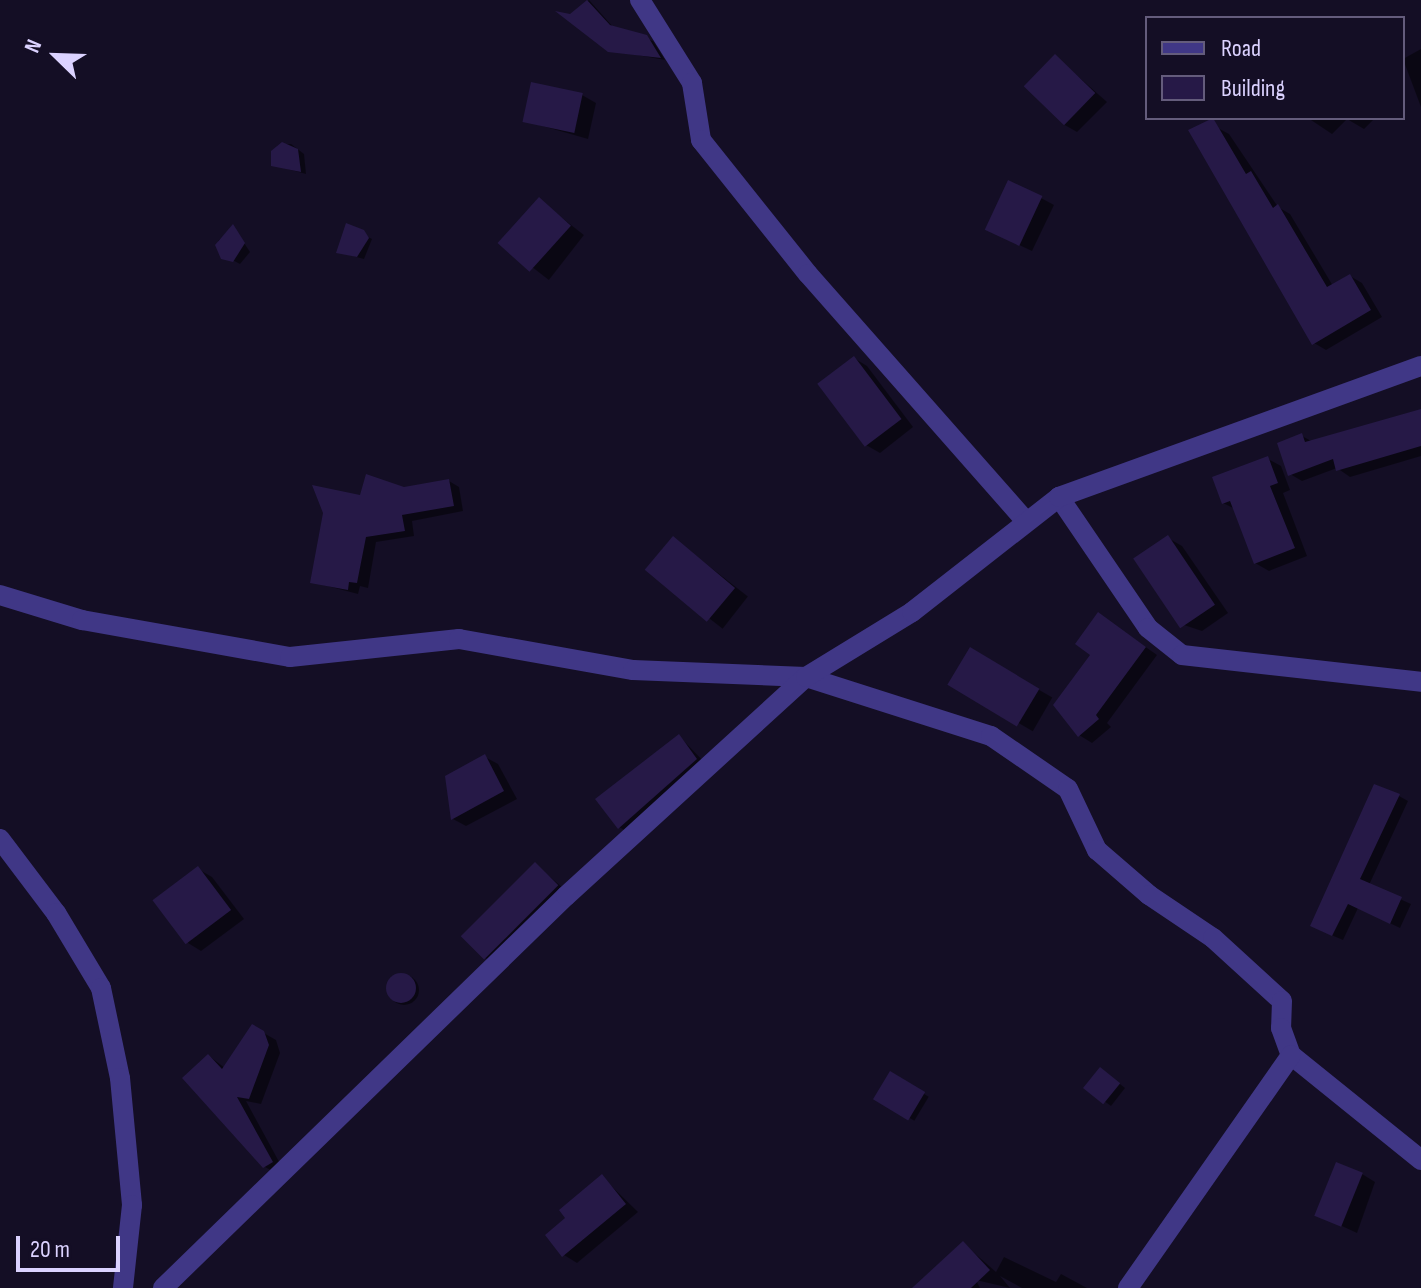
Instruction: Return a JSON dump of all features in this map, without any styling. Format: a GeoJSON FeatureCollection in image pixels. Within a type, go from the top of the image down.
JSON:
{"type":"FeatureCollection","features":[{"type":"Feature","properties":{"kind":"street"},"geometry":{"type":"LineString","coordinates":[[640,0],[692,83],[701,140],[808,274],[1025,520]]}},
{"type":"Feature","properties":{"kind":"street"},"geometry":{"type":"LineString","coordinates":[[163,1288],[577,885],[806,677],[912,612],[1025,520],[1059,497],[1421,366]]}},
{"type":"Feature","properties":{"kind":"street"},"geometry":{"type":"LineString","coordinates":[[1059,497],[1148,628],[1182,655],[1421,682]]}},
{"type":"Feature","properties":{"kind":"street"},"geometry":{"type":"LineString","coordinates":[[0,595],[82,620],[290,657],[459,639],[633,670],[806,677],[991,736],[1068,789],[1097,850],[1149,895],[1213,938],[1282,1001],[1281,1028],[1291,1055],[1421,1160]]}},
{"type":"Feature","properties":{"kind":"street"},"geometry":{"type":"LineString","coordinates":[[0,839],[56,913],[101,988],[120,1078],[132,1205],[123,1288]]}},
{"type":"Feature","properties":{"kind":"street"},"geometry":{"type":"LineString","coordinates":[[1128,1288],[1291,1055]]}},
{"type":"Feature","properties":{"kind":"building"},"geometry":{"type":"Polygon","coordinates":[[[587,0],[610,25],[647,35],[661,58],[608,52],[555,11],[570,14],[587,0]]]}},
{"type":"Feature","properties":{"kind":"building"},"geometry":{"type":"Polygon","coordinates":[[[1055,54],[1095,93],[1064,125],[1024,86],[1055,54]]]}},
{"type":"Feature","properties":{"kind":"building"},"geometry":{"type":"Polygon","coordinates":[[[531,82],[583,93],[574,133],[522,122],[531,82]]]}},
{"type":"Feature","properties":{"kind":"building"},"geometry":{"type":"Polygon","coordinates":[[[1214,120],[1246,174],[1251,171],[1273,208],[1278,204],[1327,287],[1350,274],[1371,310],[1312,345],[1188,130],[1214,120]]]}},
{"type":"Feature","properties":{"kind":"building"},"geometry":{"type":"Polygon","coordinates":[[[282,142],[298,149],[301,172],[271,166],[271,151],[282,142]]]}},
{"type":"Feature","properties":{"kind":"building"},"geometry":{"type":"Polygon","coordinates":[[[1008,180],[1042,196],[1019,246],[985,230],[1008,180]]]}},
{"type":"Feature","properties":{"kind":"building"},"geometry":{"type":"Polygon","coordinates":[[[539,197],[571,226],[529,272],[498,243],[539,197]]]}},
{"type":"Feature","properties":{"kind":"building"},"geometry":{"type":"Polygon","coordinates":[[[346,223],[364,230],[369,238],[357,257],[336,253],[346,223]]]}},
{"type":"Feature","properties":{"kind":"building"},"geometry":{"type":"Polygon","coordinates":[[[233,224],[245,243],[233,262],[221,259],[215,245],[233,224]]]}},
{"type":"Feature","properties":{"kind":"building"},"geometry":{"type":"Polygon","coordinates":[[[854,356],[902,419],[865,447],[817,384],[854,356]]]}},
{"type":"Feature","properties":{"kind":"building"},"geometry":{"type":"Polygon","coordinates":[[[1421,409],[1421,446],[1336,471],[1333,459],[1288,476],[1277,443],[1302,433],[1305,442],[1421,409]]]}},
{"type":"Feature","properties":{"kind":"building"},"geometry":{"type":"Polygon","coordinates":[[[1268,456],[1278,483],[1270,486],[1295,548],[1254,564],[1230,501],[1222,504],[1212,477],[1268,456]]]}},
{"type":"Feature","properties":{"kind":"building"},"geometry":{"type":"Polygon","coordinates":[[[366,474],[404,487],[449,479],[454,506],[402,515],[405,531],[366,537],[357,583],[349,582],[348,590],[310,583],[323,513],[312,485],[360,495],[366,474]]]}},
{"type":"Feature","properties":{"kind":"building"},"geometry":{"type":"Polygon","coordinates":[[[1168,535],[1215,605],[1180,628],[1133,558],[1168,535]]]}},
{"type":"Feature","properties":{"kind":"building"},"geometry":{"type":"Polygon","coordinates":[[[673,536],[735,588],[707,622],[645,570],[673,536]]]}},
{"type":"Feature","properties":{"kind":"building"},"geometry":{"type":"Polygon","coordinates":[[[1098,612],[1146,647],[1096,715],[1099,719],[1078,737],[1053,705],[1090,655],[1075,644],[1098,612]]]}},
{"type":"Feature","properties":{"kind":"building"},"geometry":{"type":"Polygon","coordinates":[[[970,647],[1039,689],[1017,726],[947,685],[970,647]]]}},
{"type":"Feature","properties":{"kind":"building"},"geometry":{"type":"Polygon","coordinates":[[[679,734],[697,759],[618,829],[595,799],[679,734]]]}},
{"type":"Feature","properties":{"kind":"building"},"geometry":{"type":"Polygon","coordinates":[[[485,754],[504,791],[451,820],[445,776],[485,754]]]}},
{"type":"Feature","properties":{"kind":"building"},"geometry":{"type":"Polygon","coordinates":[[[1374,784],[1400,794],[1360,879],[1402,897],[1390,924],[1348,904],[1332,936],[1310,926],[1374,784]]]}},
{"type":"Feature","properties":{"kind":"building"},"geometry":{"type":"Polygon","coordinates":[[[535,862],[558,885],[484,960],[461,936],[535,862]]]}},
{"type":"Feature","properties":{"kind":"building"},"geometry":{"type":"Polygon","coordinates":[[[198,866],[231,910],[186,944],[152,900],[198,866]]]}},
{"type":"Feature","properties":{"kind":"building"},"geometry":{"type":"Polygon","coordinates":[[[401,973],[412,977],[416,988],[412,999],[401,1003],[390,999],[386,988],[390,977],[401,973]]]}},
{"type":"Feature","properties":{"kind":"building"},"geometry":{"type":"Polygon","coordinates":[[[252,1024],[264,1031],[269,1045],[249,1099],[237,1097],[273,1162],[263,1168],[182,1078],[208,1054],[222,1069],[252,1024]]]}},
{"type":"Feature","properties":{"kind":"building"},"geometry":{"type":"Polygon","coordinates":[[[1100,1067],[1120,1083],[1103,1104],[1083,1088],[1100,1067]]]}},
{"type":"Feature","properties":{"kind":"building"},"geometry":{"type":"Polygon","coordinates":[[[890,1071],[925,1092],[908,1120],[873,1099],[890,1071]]]}},
{"type":"Feature","properties":{"kind":"building"},"geometry":{"type":"Polygon","coordinates":[[[1336,1162],[1363,1173],[1341,1227],[1314,1216],[1336,1162]]]}},
{"type":"Feature","properties":{"kind":"building"},"geometry":{"type":"Polygon","coordinates":[[[602,1174],[626,1204],[562,1257],[545,1235],[565,1218],[559,1210],[602,1174]]]}},
{"type":"Feature","properties":{"kind":"building"},"geometry":{"type":"Polygon","coordinates":[[[963,1241],[990,1270],[971,1288],[912,1288],[963,1241]]]}}]}
